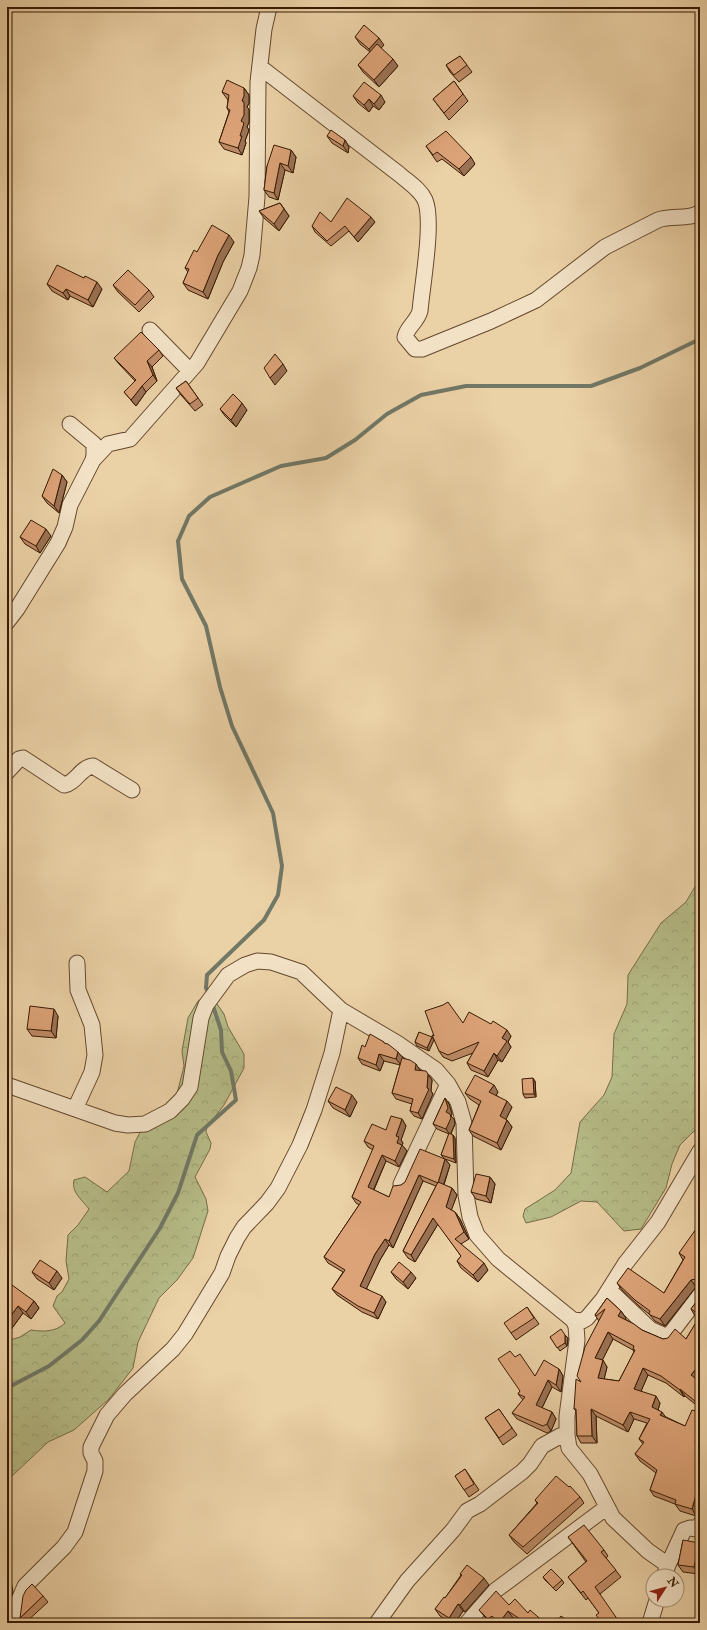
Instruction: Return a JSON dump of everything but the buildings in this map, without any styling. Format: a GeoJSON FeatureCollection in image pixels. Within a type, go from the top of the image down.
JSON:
{"type":"FeatureCollection","features":[{"type":"Feature","properties":{"kind":"street"},"geometry":{"type":"LineString","coordinates":[[7,622],[21,603],[58,543],[65,527],[70,505],[93,460],[108,444],[130,439],[197,363],[240,291],[249,268],[252,255],[256,197],[257,112],[260,67],[264,29],[269,7]]}},
{"type":"Feature","properties":{"kind":"street"},"geometry":{"type":"LineString","coordinates":[[260,67],[399,174],[413,186],[424,199],[427,206],[429,230],[420,311],[417,319],[405,337],[415,349],[422,349],[491,321],[536,300],[605,247],[658,220],[668,217],[694,216],[700,212]]}},
{"type":"Feature","properties":{"kind":"street"},"geometry":{"type":"LineString","coordinates":[[150,330],[190,371]]}},
{"type":"Feature","properties":{"kind":"street"},"geometry":{"type":"LineString","coordinates":[[70,424],[94,444],[93,460]]}},
{"type":"Feature","properties":{"kind":"street"},"geometry":{"type":"LineString","coordinates":[[7,772],[19,759],[23,758],[64,785],[69,784],[86,768],[93,766],[132,790]]}},
{"type":"Feature","properties":{"kind":"street"},"geometry":{"type":"LineString","coordinates":[[7,1085],[115,1123],[128,1125],[145,1124],[170,1111],[182,1099],[190,1087],[198,1032],[206,1005],[228,974],[245,964],[256,961],[271,962],[301,972],[341,1010],[397,1043],[436,1070],[448,1084],[458,1102],[464,1123],[466,1195],[470,1216],[477,1235],[498,1259],[573,1320],[576,1326],[576,1340],[568,1410],[567,1435],[569,1448],[590,1474],[613,1518],[664,1568]]}},
{"type":"Feature","properties":{"kind":"street"},"geometry":{"type":"LineString","coordinates":[[75,1109],[92,1072],[94,1055],[92,1025],[78,990],[77,963]]}},
{"type":"Feature","properties":{"kind":"street"},"geometry":{"type":"LineString","coordinates":[[14,1623],[18,1600],[25,1586],[64,1547],[75,1532],[95,1471],[95,1461],[90,1451],[91,1447],[107,1415],[125,1394],[173,1349],[181,1339],[215,1286],[237,1238],[244,1227],[267,1203],[278,1188],[300,1145],[314,1110],[332,1053],[341,1010]]}},
{"type":"Feature","properties":{"kind":"street"},"geometry":{"type":"LineString","coordinates":[[401,1184],[448,1084]]}},
{"type":"Feature","properties":{"kind":"street"},"geometry":{"type":"LineString","coordinates":[[573,1320],[582,1321],[587,1318],[609,1290],[624,1264],[658,1222],[700,1151]]}},
{"type":"Feature","properties":{"kind":"street"},"geometry":{"type":"LineString","coordinates":[[609,1290],[650,1328],[668,1337],[700,1295]]}},
{"type":"Feature","properties":{"kind":"street"},"geometry":{"type":"LineString","coordinates":[[377,1623],[407,1581],[454,1530],[467,1511],[480,1504],[522,1472],[530,1464],[542,1446],[560,1436],[567,1435]]}},
{"type":"Feature","properties":{"kind":"street"},"geometry":{"type":"LineString","coordinates":[[467,1623],[496,1590],[607,1507]]}},
{"type":"Feature","properties":{"kind":"street"},"geometry":{"type":"LineString","coordinates":[[667,1568],[684,1530],[690,1528],[697,1529],[700,1524]]}},
{"type":"Feature","properties":{"kind":"street"},"geometry":{"type":"LineString","coordinates":[[650,1623],[655,1608]]}},
{"type":"Feature","properties":{"kind":"green space"},"geometry":{"type":"Polygon","coordinates":[[[700,878],[700,1129],[693,1132],[680,1145],[672,1164],[666,1188],[641,1229],[624,1231],[597,1202],[581,1201],[551,1217],[526,1223],[523,1216],[525,1209],[555,1190],[571,1173],[580,1122],[604,1095],[612,1077],[614,1034],[627,1004],[628,975],[661,923],[686,902],[700,878]]]}},
{"type":"Feature","properties":{"kind":"green space"},"geometry":{"type":"Polygon","coordinates":[[[209,995],[215,998],[224,1014],[228,1027],[244,1054],[244,1068],[224,1105],[207,1127],[206,1132],[211,1143],[210,1149],[195,1177],[206,1199],[208,1211],[193,1258],[177,1280],[159,1298],[138,1342],[133,1368],[109,1399],[74,1430],[48,1442],[11,1477],[7,1490],[7,1341],[20,1337],[31,1330],[49,1331],[58,1328],[65,1323],[53,1306],[57,1296],[62,1292],[69,1279],[66,1261],[68,1235],[78,1225],[89,1209],[76,1192],[73,1184],[74,1180],[85,1177],[107,1192],[129,1171],[135,1142],[148,1117],[167,1105],[177,1094],[184,1066],[182,1051],[188,1018],[198,1001],[209,995]]]}},
{"type":"Feature","properties":{"kind":"waterway"},"geometry":{"type":"LineString","coordinates":[[209,995],[206,988],[207,975],[264,920],[278,895],[282,866],[273,813],[232,726],[220,687],[206,626],[182,579],[178,541],[189,516],[210,497],[281,466],[326,458],[355,440],[387,414],[421,395],[466,386],[591,386],[640,368],[700,339]]}},
{"type":"Feature","properties":{"kind":"waterway"},"geometry":{"type":"LineString","coordinates":[[7,1388],[49,1366],[82,1340],[99,1321],[160,1228],[178,1193],[197,1135],[236,1100],[231,1071],[222,1052],[221,1030],[212,1003]]}}]}
